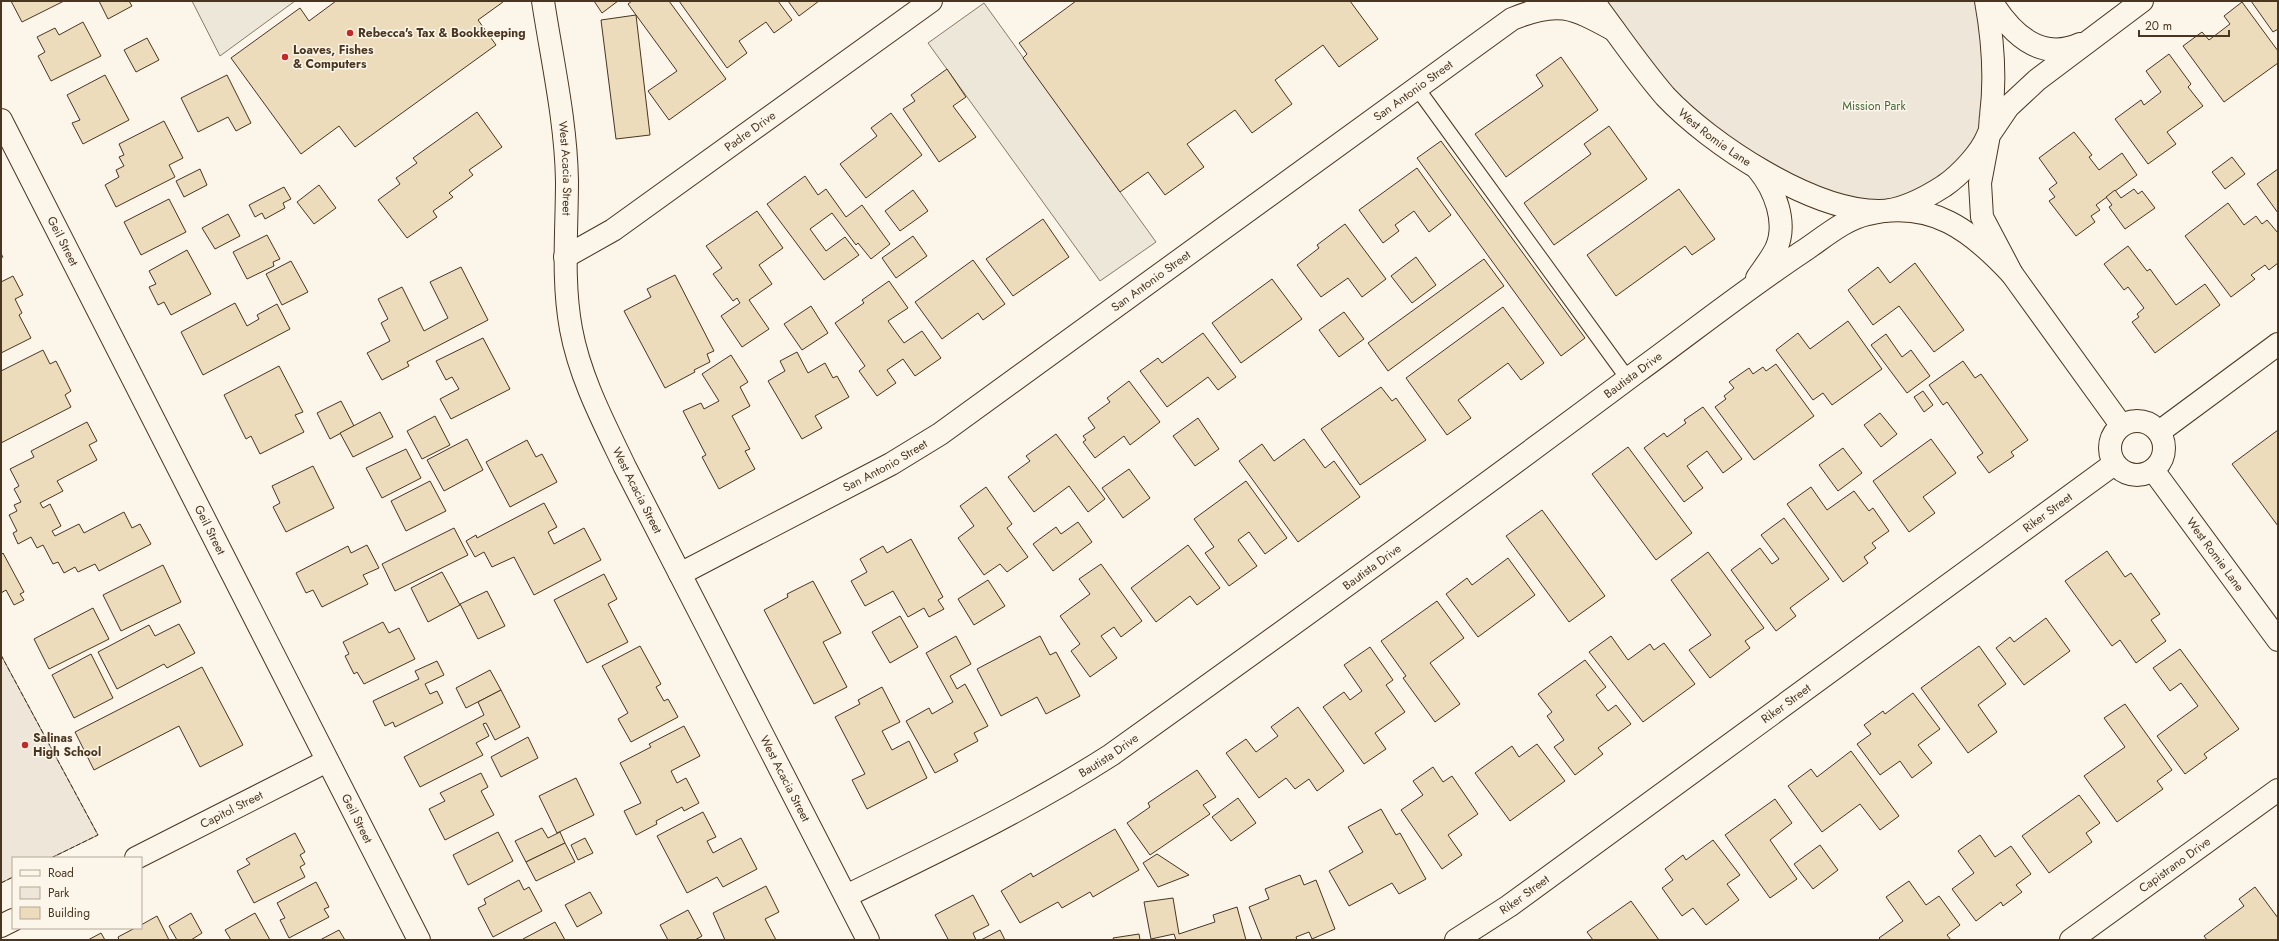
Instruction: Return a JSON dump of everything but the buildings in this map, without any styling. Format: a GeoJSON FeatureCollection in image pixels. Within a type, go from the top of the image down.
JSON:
{"type":"FeatureCollection","features":[{"type":"Feature","properties":{"kind":"street","name":"West Acacia Street"},"geometry":{"type":"LineString","coordinates":[[543,1],[561,117],[567,180],[565,257],[571,329],[584,373],[605,425],[868,940]]}},
{"type":"Feature","properties":{"kind":"street","name":"Padre Drive"},"geometry":{"type":"LineString","coordinates":[[565,257],[613,230],[931,1]]}},
{"type":"Feature","properties":{"kind":"street"},"geometry":{"type":"LineString","coordinates":[[1512,19],[1528,1]]}},
{"type":"Feature","properties":{"kind":"street","name":"West Romie Lane"},"geometry":{"type":"LineString","coordinates":[[1593,1],[1642,68],[1666,97],[1710,135],[1756,167],[1821,198],[1842,205],[1881,212],[1924,214],[1948,221],[1976,238],[2012,274]]}},
{"type":"Feature","properties":{"kind":"street","name":"West Romie Lane"},"geometry":{"type":"LineString","coordinates":[[1986,1],[1994,56],[1994,92],[1989,135],[1980,183],[1981,211],[1988,232],[2012,274],[2121,425]]}},
{"type":"Feature","properties":{"kind":"street"},"geometry":{"type":"LineString","coordinates":[[1991,1],[2015,32],[2036,46],[2060,50],[2087,41]]}},
{"type":"Feature","properties":{"kind":"street"},"geometry":{"type":"LineString","coordinates":[[1989,135],[1999,119],[2019,96],[2087,41],[2142,1]]}},
{"type":"Feature","properties":{"kind":"street","name":"San Antonio Street"},"geometry":{"type":"LineString","coordinates":[[680,574],[891,464],[940,434],[1512,19],[1532,10],[1549,6],[1563,7],[1577,11],[1614,30]]}},
{"type":"Feature","properties":{"kind":"street","name":"Geil Street"},"geometry":{"type":"LineString","coordinates":[[2,122],[419,940]]}},
{"type":"Feature","properties":{"kind":"street","name":"West Romie Lane"},"geometry":{"type":"LineString","coordinates":[[1881,212],[1920,201],[1950,182],[1973,159],[1989,135]]}},
{"type":"Feature","properties":{"kind":"street"},"geometry":{"type":"LineString","coordinates":[[1751,287],[1776,249],[1780,230],[1774,196],[1769,184],[1756,167]]}},
{"type":"Feature","properties":{"kind":"street","name":"Bautista Drive"},"geometry":{"type":"LineString","coordinates":[[846,896],[1032,802],[1111,754],[1330,599],[1751,287],[1832,232],[1864,215],[1881,212]]}},
{"type":"Feature","properties":{"kind":"street"},"geometry":{"type":"LineString","coordinates":[[2158,432],[2278,344]]}},
{"type":"Feature","properties":{"kind":"street"},"geometry":{"type":"LineString","coordinates":[[2141,421],[2154,427],[2158,432],[2162,438],[2164,452],[2162,459],[2153,470],[2146,474],[2132,475],[2125,473],[2114,464],[2110,455],[2109,446],[2113,435],[2121,425],[2128,422],[2141,421]]}},
{"type":"Feature","properties":{"kind":"street","name":"Riker Street"},"geometry":{"type":"LineString","coordinates":[[1456,940],[1509,906],[2114,464]]}},
{"type":"Feature","properties":{"kind":"street","name":"West Romie Lane"},"geometry":{"type":"LineString","coordinates":[[2153,470],[2278,640]]}},
{"type":"Feature","properties":{"kind":"street","name":"Capitol Street"},"geometry":{"type":"LineString","coordinates":[[138,857],[327,762]]}},
{"type":"Feature","properties":{"kind":"street","name":"Capistrano Drive"},"geometry":{"type":"LineString","coordinates":[[2071,940],[2278,790]]}},
{"type":"Feature","properties":{"kind":"street"},"geometry":{"type":"LineString","coordinates":[[1,926],[12,920]]}},
{"type":"Feature","properties":{"kind":"lane"},"geometry":{"type":"LineString","coordinates":[[1417,88],[1628,379]]}},
{"type":"Feature","properties":{"kind":"green space","name":"Mission Park"},"geometry":{"type":"Polygon","coordinates":[[[1593,1],[1986,1],[1989,135],[1950,182],[1864,210],[1722,145],[1593,1]]]}},
{"type":"Feature","properties":{"kind":"green space","name":"Salinas High School"},"geometry":{"type":"Polygon","coordinates":[[[1,655],[98,835],[53,857],[12,857],[12,878],[1,883],[1,655]]]}},
{"type":"Feature","properties":{"kind":"shaded area"},"geometry":{"type":"Polygon","coordinates":[[[192,1],[295,1],[220,56],[192,1]]]}},
{"type":"Feature","properties":{"kind":"shaded area"},"geometry":{"type":"Polygon","coordinates":[[[984,3],[1156,242],[1100,281],[928,43],[984,3]]]}},
{"type":"Feature","properties":{"kind":"fence"},"geometry":{"type":"LineString","coordinates":[[1,253],[3,258],[1,259]]}},
{"type":"Feature","properties":{"kind":"fence"},"geometry":{"type":"LineString","coordinates":[[1,655],[98,835],[53,857]]}},
{"type":"Feature","properties":{"kind":"fence"},"geometry":{"type":"LineString","coordinates":[[1,883],[12,878]]}},
{"type":"Feature","properties":{"kind":"place","name":"Rebecca's Tax & Bookkeeping"},"geometry":{"type":"Point","coordinates":[350,33]}},
{"type":"Feature","properties":{"kind":"place","name":"Loaves, Fishes & Computers"},"geometry":{"type":"Point","coordinates":[285,57]}},
{"type":"Feature","properties":{"kind":"place","name":"Salinas High School"},"geometry":{"type":"Point","coordinates":[25,745]}}]}
